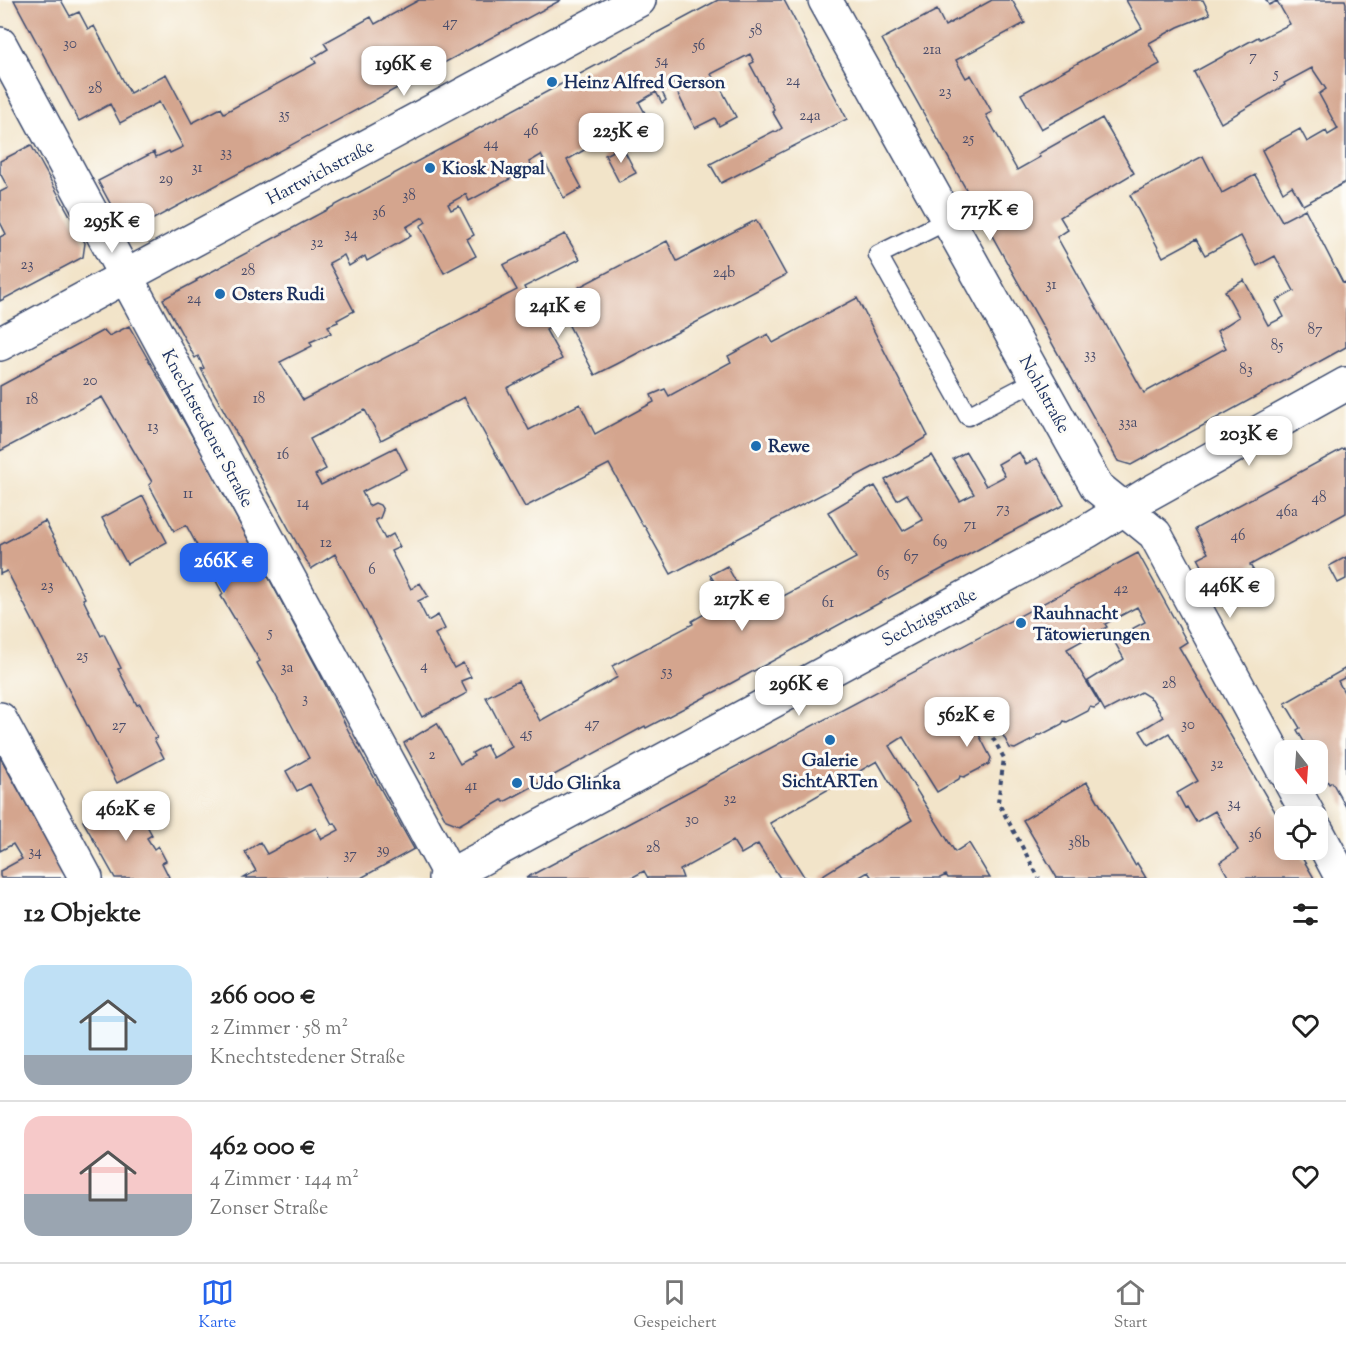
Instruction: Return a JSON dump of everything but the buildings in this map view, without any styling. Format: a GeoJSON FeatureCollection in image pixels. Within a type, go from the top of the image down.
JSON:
{"type":"FeatureCollection","features":[{"type":"Feature","properties":{"kind":"street","name":"Hartwichstraße"},"geometry":{"type":"LineString","coordinates":[[0,344],[639,0]]}},
{"type":"Feature","properties":{"kind":"street","name":"Nohlstraße"},"geometry":{"type":"LineString","coordinates":[[825,0],[1097,487],[1155,534],[1274,753]]}},
{"type":"Feature","properties":{"kind":"street","name":"Knechtstedener Straße"},"geometry":{"type":"LineString","coordinates":[[0,44],[448,877]]}},
{"type":"Feature","properties":{"kind":"street","name":"Sechzigstraße"},"geometry":{"type":"LineString","coordinates":[[448,877],[1088,531],[1148,494],[1346,384]]}},
{"type":"Feature","properties":{"kind":"street"},"geometry":{"type":"LineString","coordinates":[[0,718],[86,878]]}},
{"type":"Feature","properties":{"kind":"street"},"geometry":{"type":"LineString","coordinates":[[1328,852],[1342,878]]}},
{"type":"Feature","properties":{"kind":"lane"},"geometry":{"type":"LineString","coordinates":[[948,219],[878,255],[968,416],[1037,380]]}},
{"type":"Feature","properties":{"kind":"path"},"geometry":{"type":"LineString","coordinates":[[984,722],[1004,758],[998,802],[1039,878]]}},
{"type":"Feature","properties":{"kind":"place","name":"Heinz Alfred Gerson"},"geometry":{"type":"Point","coordinates":[552,82]}},
{"type":"Feature","properties":{"kind":"place","name":"Kiosk Nagpal"},"geometry":{"type":"Point","coordinates":[430,168]}},
{"type":"Feature","properties":{"kind":"place","name":"Osters Rudi"},"geometry":{"type":"Point","coordinates":[220,294]}},
{"type":"Feature","properties":{"kind":"place","name":"Rewe"},"geometry":{"type":"Point","coordinates":[756,446]}},
{"type":"Feature","properties":{"kind":"place","name":"Rauhnacht Tätowierungen"},"geometry":{"type":"Point","coordinates":[1021,623]}},
{"type":"Feature","properties":{"kind":"place","name":"Galerie SichtARTen"},"geometry":{"type":"Point","coordinates":[830,740]}},
{"type":"Feature","properties":{"kind":"place","name":"Udo Glinka"},"geometry":{"type":"Point","coordinates":[517,783]}}]}
